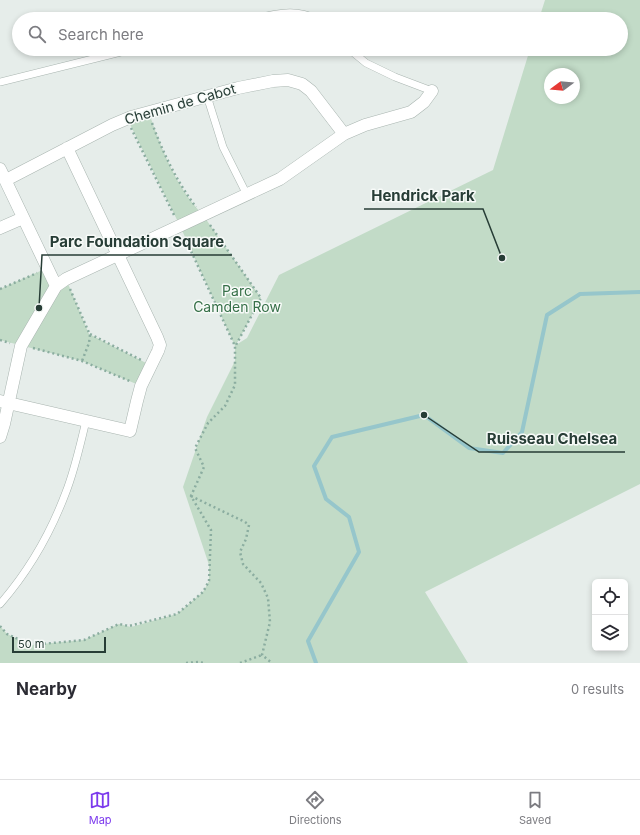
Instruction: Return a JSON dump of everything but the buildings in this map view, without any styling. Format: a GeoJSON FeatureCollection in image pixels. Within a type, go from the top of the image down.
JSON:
{"type":"FeatureCollection","features":[{"type":"Feature","properties":{"kind":"street","name":"Chemin de Cabot"},"geometry":{"type":"LineString","coordinates":[[6,180],[112,125],[131,117],[207,96],[259,84],[281,81],[295,81],[311,91],[344,134]]}},
{"type":"Feature","properties":{"kind":"street"},"geometry":{"type":"LineString","coordinates":[[0,437],[4,424],[4,402],[21,346],[56,286],[66,279],[280,179],[344,134],[365,125],[411,112],[424,102],[432,91]]}},
{"type":"Feature","properties":{"kind":"street"},"geometry":{"type":"LineString","coordinates":[[4,402],[130,431],[136,400],[152,366],[160,344],[119,254],[67,148]]}},
{"type":"Feature","properties":{"kind":"street"},"geometry":{"type":"LineString","coordinates":[[0,169],[56,286]]}},
{"type":"Feature","properties":{"kind":"street"},"geometry":{"type":"LineString","coordinates":[[0,228],[23,218]]}},
{"type":"Feature","properties":{"kind":"lane"},"geometry":{"type":"LineString","coordinates":[[0,82],[105,56]]}},
{"type":"Feature","properties":{"kind":"lane"},"geometry":{"type":"LineString","coordinates":[[358,56],[366,63],[395,77],[432,91]]}},
{"type":"Feature","properties":{"kind":"lane"},"geometry":{"type":"LineString","coordinates":[[207,96],[224,147],[247,195]]}},
{"type":"Feature","properties":{"kind":"lane"},"geometry":{"type":"LineString","coordinates":[[0,604],[31,562],[49,530],[66,491],[86,421]]}},
{"type":"Feature","properties":{"kind":"path"},"geometry":{"type":"LineString","coordinates":[[149,113],[159,142],[182,189],[203,215],[261,298],[235,346],[235,385],[225,406],[208,423],[195,448],[204,467],[191,496]]}},
{"type":"Feature","properties":{"kind":"path"},"geometry":{"type":"LineString","coordinates":[[0,289],[37,272]]}},
{"type":"Feature","properties":{"kind":"path"},"geometry":{"type":"LineString","coordinates":[[66,279],[89,334],[89,343],[82,361]]}},
{"type":"Feature","properties":{"kind":"path"},"geometry":{"type":"LineString","coordinates":[[89,334],[152,366]]}},
{"type":"Feature","properties":{"kind":"path"},"geometry":{"type":"LineString","coordinates":[[0,340],[82,361],[142,386]]}},
{"type":"Feature","properties":{"kind":"path"},"geometry":{"type":"LineString","coordinates":[[0,626],[7,634],[31,645],[84,640],[119,624],[129,626],[177,614],[203,592],[209,581],[211,530],[191,496]]}},
{"type":"Feature","properties":{"kind":"path"},"geometry":{"type":"LineString","coordinates":[[191,496],[245,522],[249,526],[246,539],[240,552],[243,564],[261,583],[268,598],[270,622],[262,655]]}},
{"type":"Feature","properties":{"kind":"path"},"geometry":{"type":"LineString","coordinates":[[240,663],[262,655]]}},
{"type":"Feature","properties":{"kind":"path"},"geometry":{"type":"LineString","coordinates":[[262,655],[272,663]]}},
{"type":"Feature","properties":{"kind":"path"},"geometry":{"type":"LineString","coordinates":[[186,663],[205,663]]}},
{"type":"Feature","properties":{"kind":"green space","name":"Parc Camden Row"},"geometry":{"type":"Polygon","coordinates":[[[545,0],[640,0],[640,484],[425,592],[468,663],[0,663],[0,626],[7,634],[31,645],[84,640],[119,624],[131,627],[177,614],[203,592],[209,581],[209,565],[183,487],[207,417],[235,361],[235,346],[180,226],[127,118],[149,113],[164,153],[177,180],[261,298],[236,345],[247,338],[279,275],[493,170],[528,56],[628,56],[628,12],[541,12],[545,0]]]}},
{"type":"Feature","properties":{"kind":"green space"},"geometry":{"type":"Polygon","coordinates":[[[47,268],[56,286],[66,279],[89,334],[152,366],[141,386],[82,361],[0,340],[0,289],[47,268]]]}},
{"type":"Feature","properties":{"kind":"waterway"},"geometry":{"type":"LineString","coordinates":[[316,663],[308,641],[359,552],[349,517],[326,499],[314,466],[332,437],[424,415],[469,448],[503,453],[522,432],[547,315],[580,294],[640,292]]}},
{"type":"Feature","properties":{"kind":"place","name":"Hendrick Park"},"geometry":{"type":"Point","coordinates":[502,258]}},
{"type":"Feature","properties":{"kind":"place","name":"Parc Foundation Square"},"geometry":{"type":"Point","coordinates":[39,308]}},
{"type":"Feature","properties":{"kind":"place","name":"Ruisseau Chelsea"},"geometry":{"type":"Point","coordinates":[424,415]}}]}
